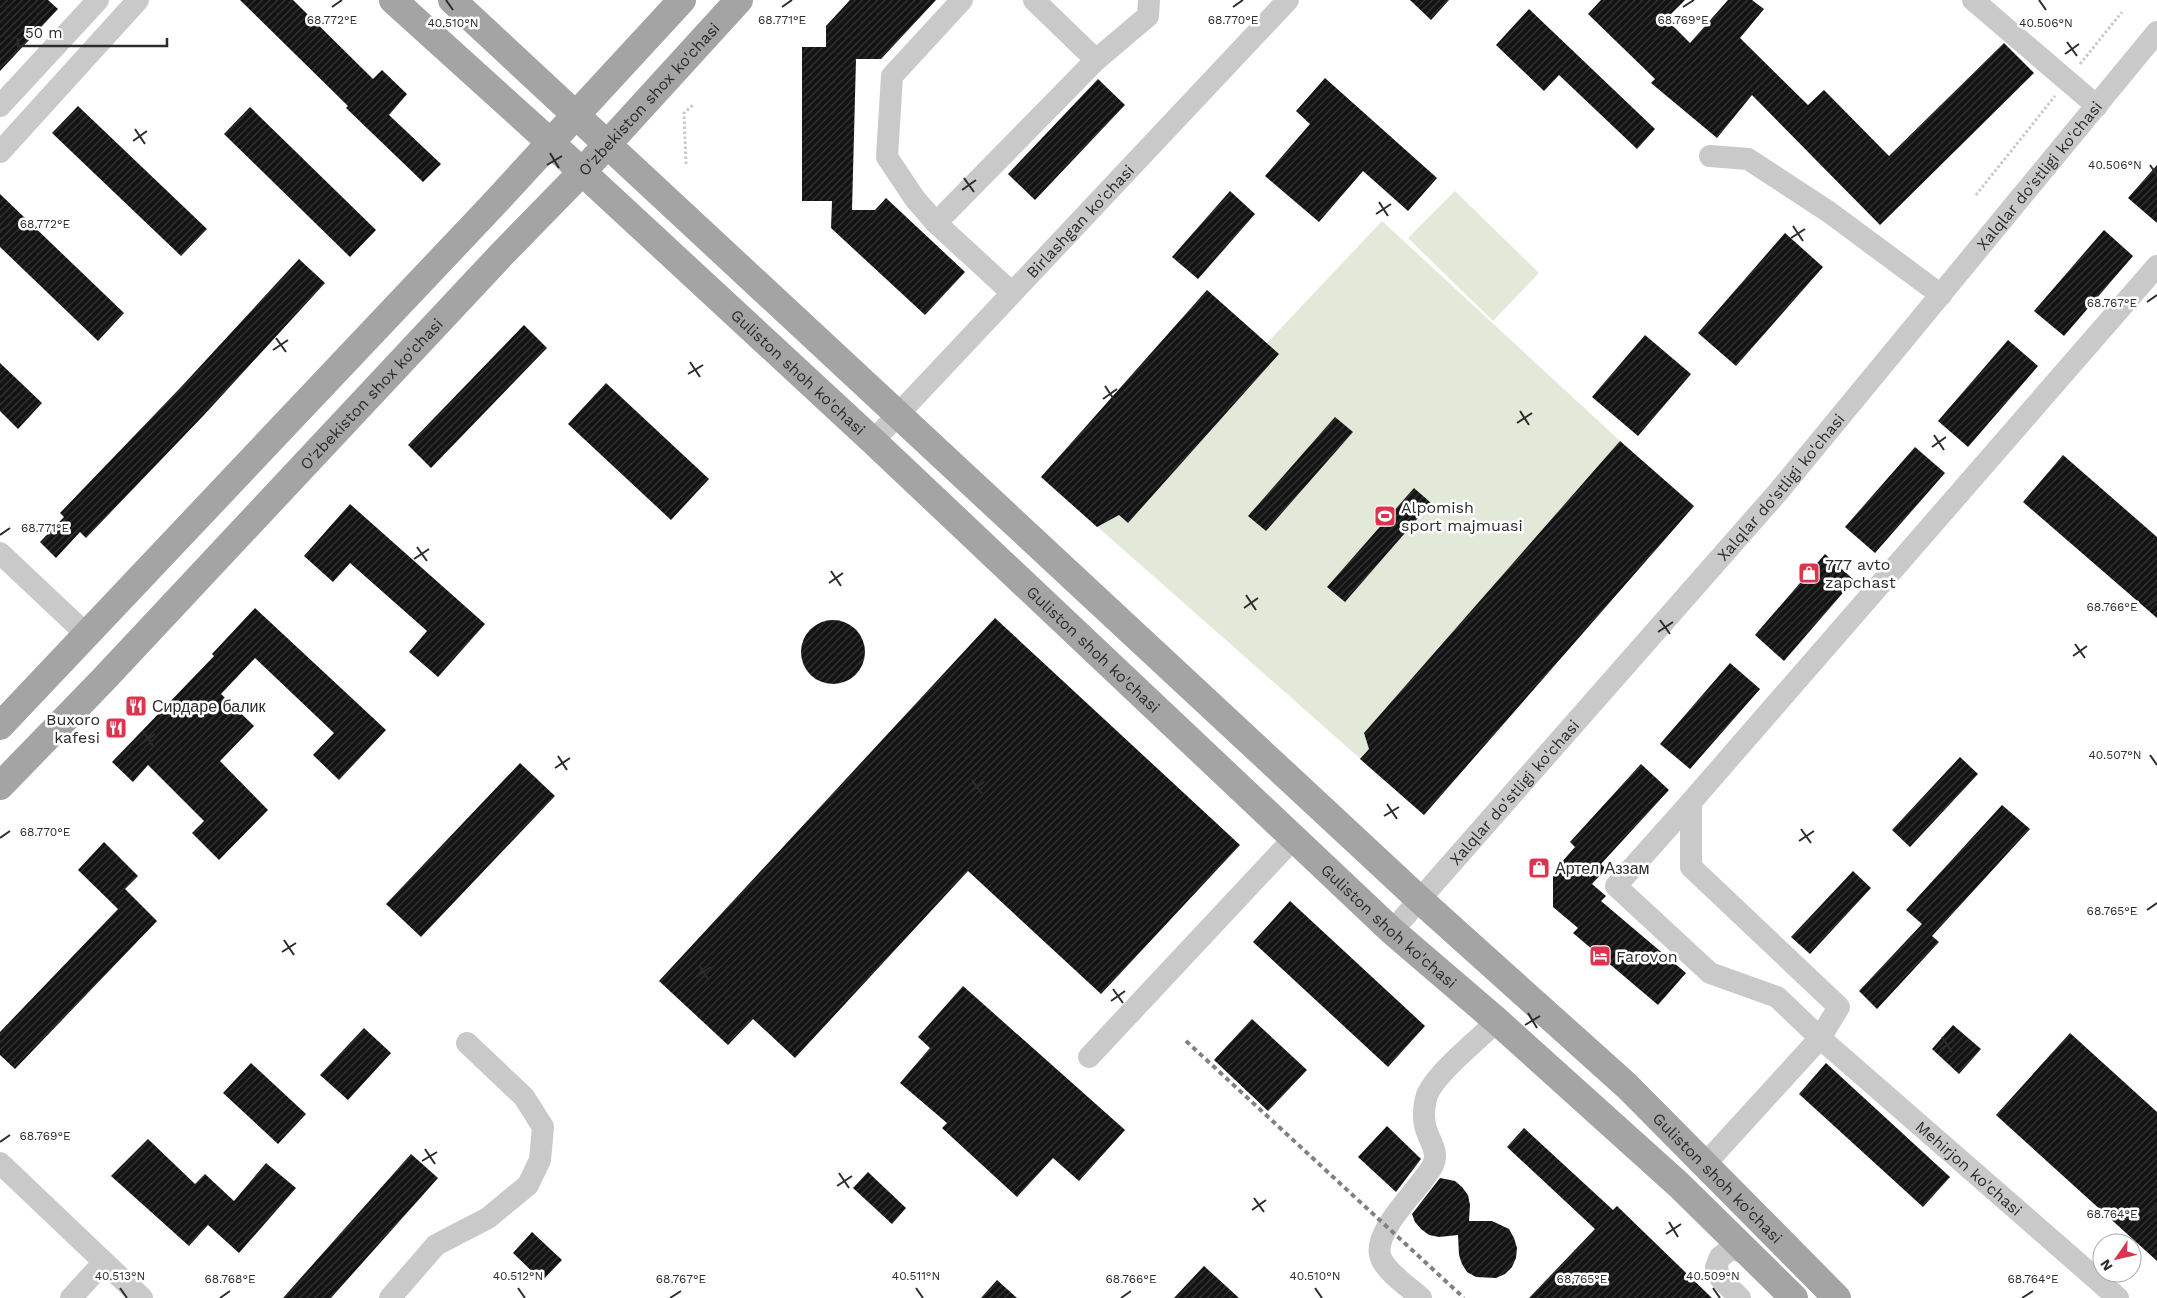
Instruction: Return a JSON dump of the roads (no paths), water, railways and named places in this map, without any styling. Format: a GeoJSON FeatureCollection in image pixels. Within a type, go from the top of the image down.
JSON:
{"type":"FeatureCollection","features":[{"type":"Feature","properties":{"kind":"main road","name":"Guliston shoh ko'chasi"},"geometry":{"type":"LineString","coordinates":[[393,0],[551,143],[873,441],[1392,931],[1497,1021],[1679,1185],[1794,1298]]}},
{"type":"Feature","properties":{"kind":"main road","name":"Guliston shoh ko'chasi"},"geometry":{"type":"LineString","coordinates":[[452,0],[1420,900],[1627,1086],[1706,1163],[1837,1298]]}},
{"type":"Feature","properties":{"kind":"main road"},"geometry":{"type":"LineString","coordinates":[[0,726],[551,143],[682,0]]}},
{"type":"Feature","properties":{"kind":"main road","name":"O'zbekiston shox ko'chasi"},"geometry":{"type":"LineString","coordinates":[[0,786],[103,680],[582,172],[739,0]]}},
{"type":"Feature","properties":{"kind":"main road"},"geometry":{"type":"LineString","coordinates":[[621,66],[652,94]]}},
{"type":"Feature","properties":{"kind":"main road"},"geometry":{"type":"LineString","coordinates":[[502,195],[531,224]]}},
{"type":"Feature","properties":{"kind":"street"},"geometry":{"type":"LineString","coordinates":[[0,106],[98,0]]}},
{"type":"Feature","properties":{"kind":"street"},"geometry":{"type":"LineString","coordinates":[[0,152],[138,0]]}},
{"type":"Feature","properties":{"kind":"street"},"geometry":{"type":"LineString","coordinates":[[962,0],[892,76],[887,157],[915,199],[936,223],[1011,292]]}},
{"type":"Feature","properties":{"kind":"street"},"geometry":{"type":"LineString","coordinates":[[1034,0],[1096,60]]}},
{"type":"Feature","properties":{"kind":"street"},"geometry":{"type":"LineString","coordinates":[[936,223],[1096,60],[1148,16],[1149,0]]}},
{"type":"Feature","properties":{"kind":"street","name":"Birlashgan ko'chasi"},"geometry":{"type":"LineString","coordinates":[[873,441],[1011,292],[1288,0]]}},
{"type":"Feature","properties":{"kind":"street"},"geometry":{"type":"LineString","coordinates":[[1973,0],[2097,106]]}},
{"type":"Feature","properties":{"kind":"street","name":"Xalqlar do'stligi ko'chasi"},"geometry":{"type":"LineString","coordinates":[[1392,931],[1778,492],[2156,36]]}},
{"type":"Feature","properties":{"kind":"street"},"geometry":{"type":"LineString","coordinates":[[1710,156],[1748,159],[1829,212],[1942,295]]}},
{"type":"Feature","properties":{"kind":"street"},"geometry":{"type":"LineString","coordinates":[[1706,1163],[1820,1038],[1839,1007],[1691,867],[1691,802],[2157,266]]}},
{"type":"Feature","properties":{"kind":"street"},"geometry":{"type":"LineString","coordinates":[[0,553],[86,634]]}},
{"type":"Feature","properties":{"kind":"street","name":"Mehirjon ko'chasi"},"geometry":{"type":"LineString","coordinates":[[1691,802],[1616,886],[1710,974],[1777,997],[1820,1038],[2118,1298]]}},
{"type":"Feature","properties":{"kind":"street"},"geometry":{"type":"LineString","coordinates":[[1089,1057],[1294,838]]}},
{"type":"Feature","properties":{"kind":"street"},"geometry":{"type":"LineString","coordinates":[[1421,1298],[1389,1269],[1381,1258],[1379,1247],[1397,1213],[1434,1164],[1434,1150],[1425,1128],[1424,1112],[1427,1095],[1438,1079],[1497,1021]]}},
{"type":"Feature","properties":{"kind":"street"},"geometry":{"type":"LineString","coordinates":[[390,1298],[436,1245],[488,1218],[528,1186],[540,1160],[543,1126],[524,1096],[467,1043]]}},
{"type":"Feature","properties":{"kind":"street"},"geometry":{"type":"LineString","coordinates":[[0,1163],[142,1298]]}},
{"type":"Feature","properties":{"kind":"street"},"geometry":{"type":"LineString","coordinates":[[1740,1298],[1722,1279],[1716,1267],[1720,1257],[1731,1249],[1748,1252]]}},
{"type":"Feature","properties":{"kind":"street"},"geometry":{"type":"LineString","coordinates":[[71,1298],[104,1262]]}},
{"type":"Feature","properties":{"kind":"railway"},"geometry":{"type":"LineString","coordinates":[[1186,1041],[1464,1298]]}},
{"type":"Feature","properties":{"kind":"place","name":"Alpomish sport majmuasi"},"geometry":{"type":"Point","coordinates":[1385,516]}},
{"type":"Feature","properties":{"kind":"place","name":"777 avto zapchast"},"geometry":{"type":"Point","coordinates":[1809,573]}},
{"type":"Feature","properties":{"kind":"place","name":"Сирдаре балик"},"geometry":{"type":"Point","coordinates":[136,706]}},
{"type":"Feature","properties":{"kind":"place","name":"Buxoro kafesi"},"geometry":{"type":"Point","coordinates":[116,728]}},
{"type":"Feature","properties":{"kind":"place","name":"Артел Аззам"},"geometry":{"type":"Point","coordinates":[1539,868]}},
{"type":"Feature","properties":{"kind":"place","name":"Farovon"},"geometry":{"type":"Point","coordinates":[1600,956]}}]}
